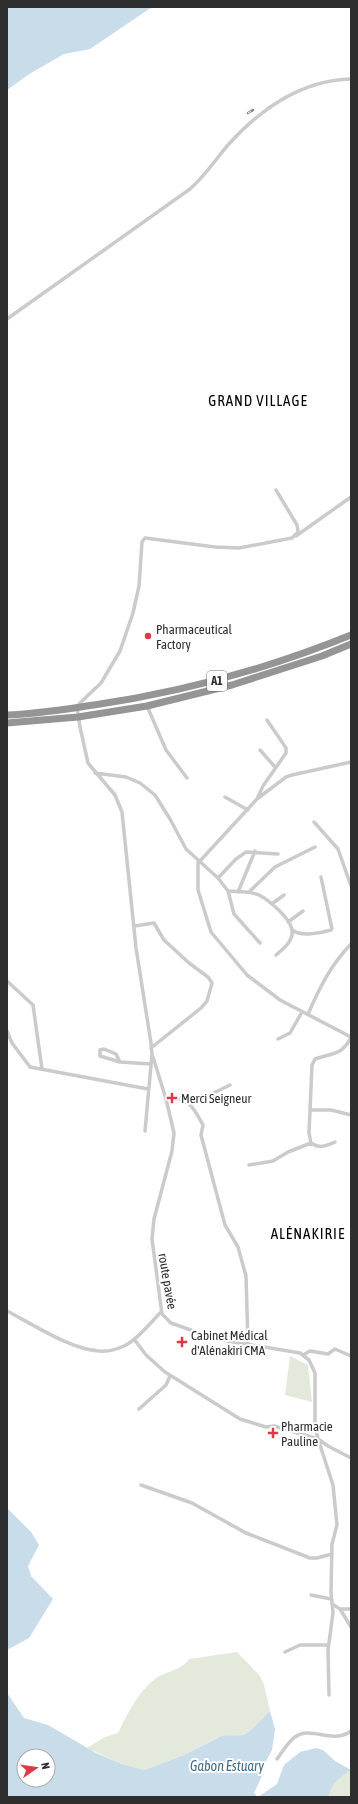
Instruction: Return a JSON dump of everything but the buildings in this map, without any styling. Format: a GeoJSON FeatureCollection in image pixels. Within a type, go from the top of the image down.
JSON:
{"type":"FeatureCollection","features":[{"type":"Feature","properties":{"kind":"highway","name":"A1"},"geometry":{"type":"LineString","coordinates":[[7,715],[77,708],[135,699],[196,686],[249,672],[322,647],[351,635]]}},
{"type":"Feature","properties":{"kind":"highway","name":"A1"},"geometry":{"type":"LineString","coordinates":[[7,722],[78,717],[147,706],[232,685],[322,656],[351,644]]}},
{"type":"Feature","properties":{"kind":"street"},"geometry":{"type":"LineString","coordinates":[[7,319],[190,189],[200,180],[238,134],[270,107],[296,92],[320,83],[351,79]]}},
{"type":"Feature","properties":{"kind":"street"},"geometry":{"type":"LineString","coordinates":[[276,490],[297,525],[298,532],[292,538]]}},
{"type":"Feature","properties":{"kind":"street"},"geometry":{"type":"LineString","coordinates":[[145,1131],[152,1048],[134,926],[122,812],[115,795],[95,773],[86,758],[77,708],[83,700],[101,683],[120,651],[133,613],[138,586],[142,542],[145,538],[215,547],[239,548],[292,538],[351,497]]}},
{"type":"Feature","properties":{"kind":"street"},"geometry":{"type":"LineString","coordinates":[[147,706],[166,750],[187,778]]}},
{"type":"Feature","properties":{"kind":"street"},"geometry":{"type":"LineString","coordinates":[[257,800],[275,767],[287,751],[267,720]]}},
{"type":"Feature","properties":{"kind":"street"},"geometry":{"type":"LineString","coordinates":[[260,750],[275,767]]}},
{"type":"Feature","properties":{"kind":"street"},"geometry":{"type":"LineString","coordinates":[[311,1143],[310,1110],[312,1065],[315,1059],[342,1050],[347,1045],[351,1037],[280,1000],[246,975],[211,932],[198,890],[199,862],[257,800],[286,777],[351,762]]}},
{"type":"Feature","properties":{"kind":"street"},"geometry":{"type":"LineString","coordinates":[[95,773],[126,777],[140,783],[155,795],[170,819],[181,841],[199,862],[218,878],[228,891],[234,914],[260,943]]}},
{"type":"Feature","properties":{"kind":"street"},"geometry":{"type":"LineString","coordinates":[[225,798],[248,810]]}},
{"type":"Feature","properties":{"kind":"street"},"geometry":{"type":"LineString","coordinates":[[314,822],[337,846],[351,886]]}},
{"type":"Feature","properties":{"kind":"street"},"geometry":{"type":"LineString","coordinates":[[249,892],[275,867],[315,847]]}},
{"type":"Feature","properties":{"kind":"street"},"geometry":{"type":"LineString","coordinates":[[218,878],[241,854],[249,851],[278,854]]}},
{"type":"Feature","properties":{"kind":"street"},"geometry":{"type":"LineString","coordinates":[[238,892],[255,851]]}},
{"type":"Feature","properties":{"kind":"street"},"geometry":{"type":"LineString","coordinates":[[228,891],[249,892],[259,895],[273,903],[288,922],[292,930],[297,933],[316,934],[332,929],[321,877]]}},
{"type":"Feature","properties":{"kind":"street"},"geometry":{"type":"LineString","coordinates":[[273,903],[284,895]]}},
{"type":"Feature","properties":{"kind":"street"},"geometry":{"type":"LineString","coordinates":[[288,922],[303,911]]}},
{"type":"Feature","properties":{"kind":"street"},"geometry":{"type":"LineString","coordinates":[[134,926],[154,923],[164,940],[212,983],[207,1001],[201,1008],[152,1048]]}},
{"type":"Feature","properties":{"kind":"street"},"geometry":{"type":"LineString","coordinates":[[276,955],[286,947],[291,938],[292,930]]}},
{"type":"Feature","properties":{"kind":"street"},"geometry":{"type":"LineString","coordinates":[[308,1014],[322,981],[329,969],[350,946]]}},
{"type":"Feature","properties":{"kind":"street"},"geometry":{"type":"LineString","coordinates":[[7,981],[33,1005],[42,1069]]}},
{"type":"Feature","properties":{"kind":"street"},"geometry":{"type":"LineString","coordinates":[[278,1038],[290,1033],[302,1012]]}},
{"type":"Feature","properties":{"kind":"street"},"geometry":{"type":"LineString","coordinates":[[7,1031],[12,1043],[29,1066],[148,1088]]}},
{"type":"Feature","properties":{"kind":"street"},"geometry":{"type":"LineString","coordinates":[[120,1062],[116,1054],[104,1049],[100,1050],[100,1056],[120,1062],[151,1064]]}},
{"type":"Feature","properties":{"kind":"street","name":"route pavée"},"geometry":{"type":"LineString","coordinates":[[152,1054],[166,1100],[172,1124],[174,1142],[154,1219],[152,1239],[160,1287],[161,1312],[167,1320],[189,1330],[216,1339],[292,1351],[303,1355]]}},
{"type":"Feature","properties":{"kind":"street"},"geometry":{"type":"LineString","coordinates":[[191,1104],[230,1085]]}},
{"type":"Feature","properties":{"kind":"street"},"geometry":{"type":"LineString","coordinates":[[166,1100],[176,1098],[191,1104],[203,1125],[201,1135],[224,1225],[238,1247],[246,1276],[248,1344]]}},
{"type":"Feature","properties":{"kind":"street"},"geometry":{"type":"LineString","coordinates":[[310,1110],[331,1110],[351,1115]]}},
{"type":"Feature","properties":{"kind":"street"},"geometry":{"type":"LineString","coordinates":[[311,1143],[317,1147],[325,1146],[334,1142]]}},
{"type":"Feature","properties":{"kind":"street"},"geometry":{"type":"LineString","coordinates":[[249,1165],[274,1161],[288,1152],[311,1143]]}},
{"type":"Feature","properties":{"kind":"street"},"geometry":{"type":"LineString","coordinates":[[7,1311],[68,1342],[98,1351],[108,1352],[117,1349],[134,1339],[161,1312]]}},
{"type":"Feature","properties":{"kind":"street"},"geometry":{"type":"LineString","coordinates":[[134,1339],[154,1364],[170,1376],[240,1419],[266,1427],[274,1426],[318,1439],[351,1458]]}},
{"type":"Feature","properties":{"kind":"street"},"geometry":{"type":"LineString","coordinates":[[329,1695],[329,1645],[333,1614],[331,1599],[332,1554],[333,1540],[337,1525],[334,1490],[315,1426],[315,1372],[313,1365],[303,1355],[310,1351],[328,1354],[335,1349],[351,1356]]}},
{"type":"Feature","properties":{"kind":"street"},"geometry":{"type":"LineString","coordinates":[[139,1409],[166,1385],[170,1376]]}},
{"type":"Feature","properties":{"kind":"street"},"geometry":{"type":"LineString","coordinates":[[141,1484],[192,1503],[246,1533],[310,1558],[317,1558],[332,1554]]}},
{"type":"Feature","properties":{"kind":"street"},"geometry":{"type":"LineString","coordinates":[[311,1595],[331,1599]]}},
{"type":"Feature","properties":{"kind":"street"},"geometry":{"type":"LineString","coordinates":[[332,1604],[340,1609],[351,1628]]}},
{"type":"Feature","properties":{"kind":"street"},"geometry":{"type":"LineString","coordinates":[[340,1609],[351,1609]]}},
{"type":"Feature","properties":{"kind":"street"},"geometry":{"type":"LineString","coordinates":[[285,1652],[300,1645],[329,1645]]}},
{"type":"Feature","properties":{"kind":"street"},"geometry":{"type":"LineString","coordinates":[[277,1759],[294,1738],[300,1734],[306,1733],[334,1737],[347,1734],[351,1731]]}},
{"type":"Feature","properties":{"kind":"shaded area"},"geometry":{"type":"Polygon","coordinates":[[[290,1356],[308,1365],[312,1402],[285,1395],[290,1356]]]}},
{"type":"Feature","properties":{"kind":"shaded area"},"geometry":{"type":"Polygon","coordinates":[[[237,1652],[260,1676],[264,1685],[270,1711],[250,1731],[243,1735],[218,1737],[184,1755],[144,1770],[122,1764],[87,1748],[105,1737],[118,1733],[138,1697],[159,1676],[182,1666],[189,1659],[237,1652]]]}},
{"type":"Feature","properties":{"kind":"shaded area"},"geometry":{"type":"Polygon","coordinates":[[[351,1770],[351,1797],[329,1797],[334,1784],[351,1770]]]}},
{"type":"Feature","properties":{"kind":"water"},"geometry":{"type":"Polygon","coordinates":[[[7,7],[152,7],[90,49],[64,54],[31,73],[7,90],[7,7]]]}},
{"type":"Feature","properties":{"kind":"water"},"geometry":{"type":"Polygon","coordinates":[[[7,1508],[31,1532],[39,1545],[28,1566],[31,1576],[53,1599],[29,1638],[7,1650],[7,1508]]]}},
{"type":"Feature","properties":{"kind":"water","name":"Gabon Estuary"},"geometry":{"type":"Polygon","coordinates":[[[7,1693],[24,1718],[48,1725],[96,1753],[122,1764],[144,1770],[184,1755],[221,1736],[243,1735],[250,1731],[270,1711],[275,1729],[272,1750],[265,1763],[261,1778],[254,1793],[258,1797],[7,1797],[7,1693]]]}},
{"type":"Feature","properties":{"kind":"water"},"geometry":{"type":"Polygon","coordinates":[[[316,1748],[323,1750],[335,1761],[351,1770],[334,1784],[329,1797],[258,1797],[277,1784],[284,1765],[300,1752],[316,1748]]]}},
{"type":"Feature","properties":{"kind":"railway"},"geometry":{"type":"LineString","coordinates":[[248,113],[253,110]]}},
{"type":"Feature","properties":{"kind":"place","name":"Pharmaceutical Factory"},"geometry":{"type":"Point","coordinates":[148,636]}},
{"type":"Feature","properties":{"kind":"place","name":"Merci Seigneur"},"geometry":{"type":"Point","coordinates":[172,1098]}},
{"type":"Feature","properties":{"kind":"place","name":"Cabinet Médical d'Alénakiri CMA"},"geometry":{"type":"Point","coordinates":[182,1342]}},
{"type":"Feature","properties":{"kind":"place","name":"Pharmacie Pauline"},"geometry":{"type":"Point","coordinates":[273,1433]}},
{"type":"Feature","properties":{"kind":"district","name":"GRAND VILLAGE"},"geometry":{"type":"Point","coordinates":[258,401]}},
{"type":"Feature","properties":{"kind":"district","name":"ALÉNAKIRIE"},"geometry":{"type":"Point","coordinates":[308,1234]}}]}
